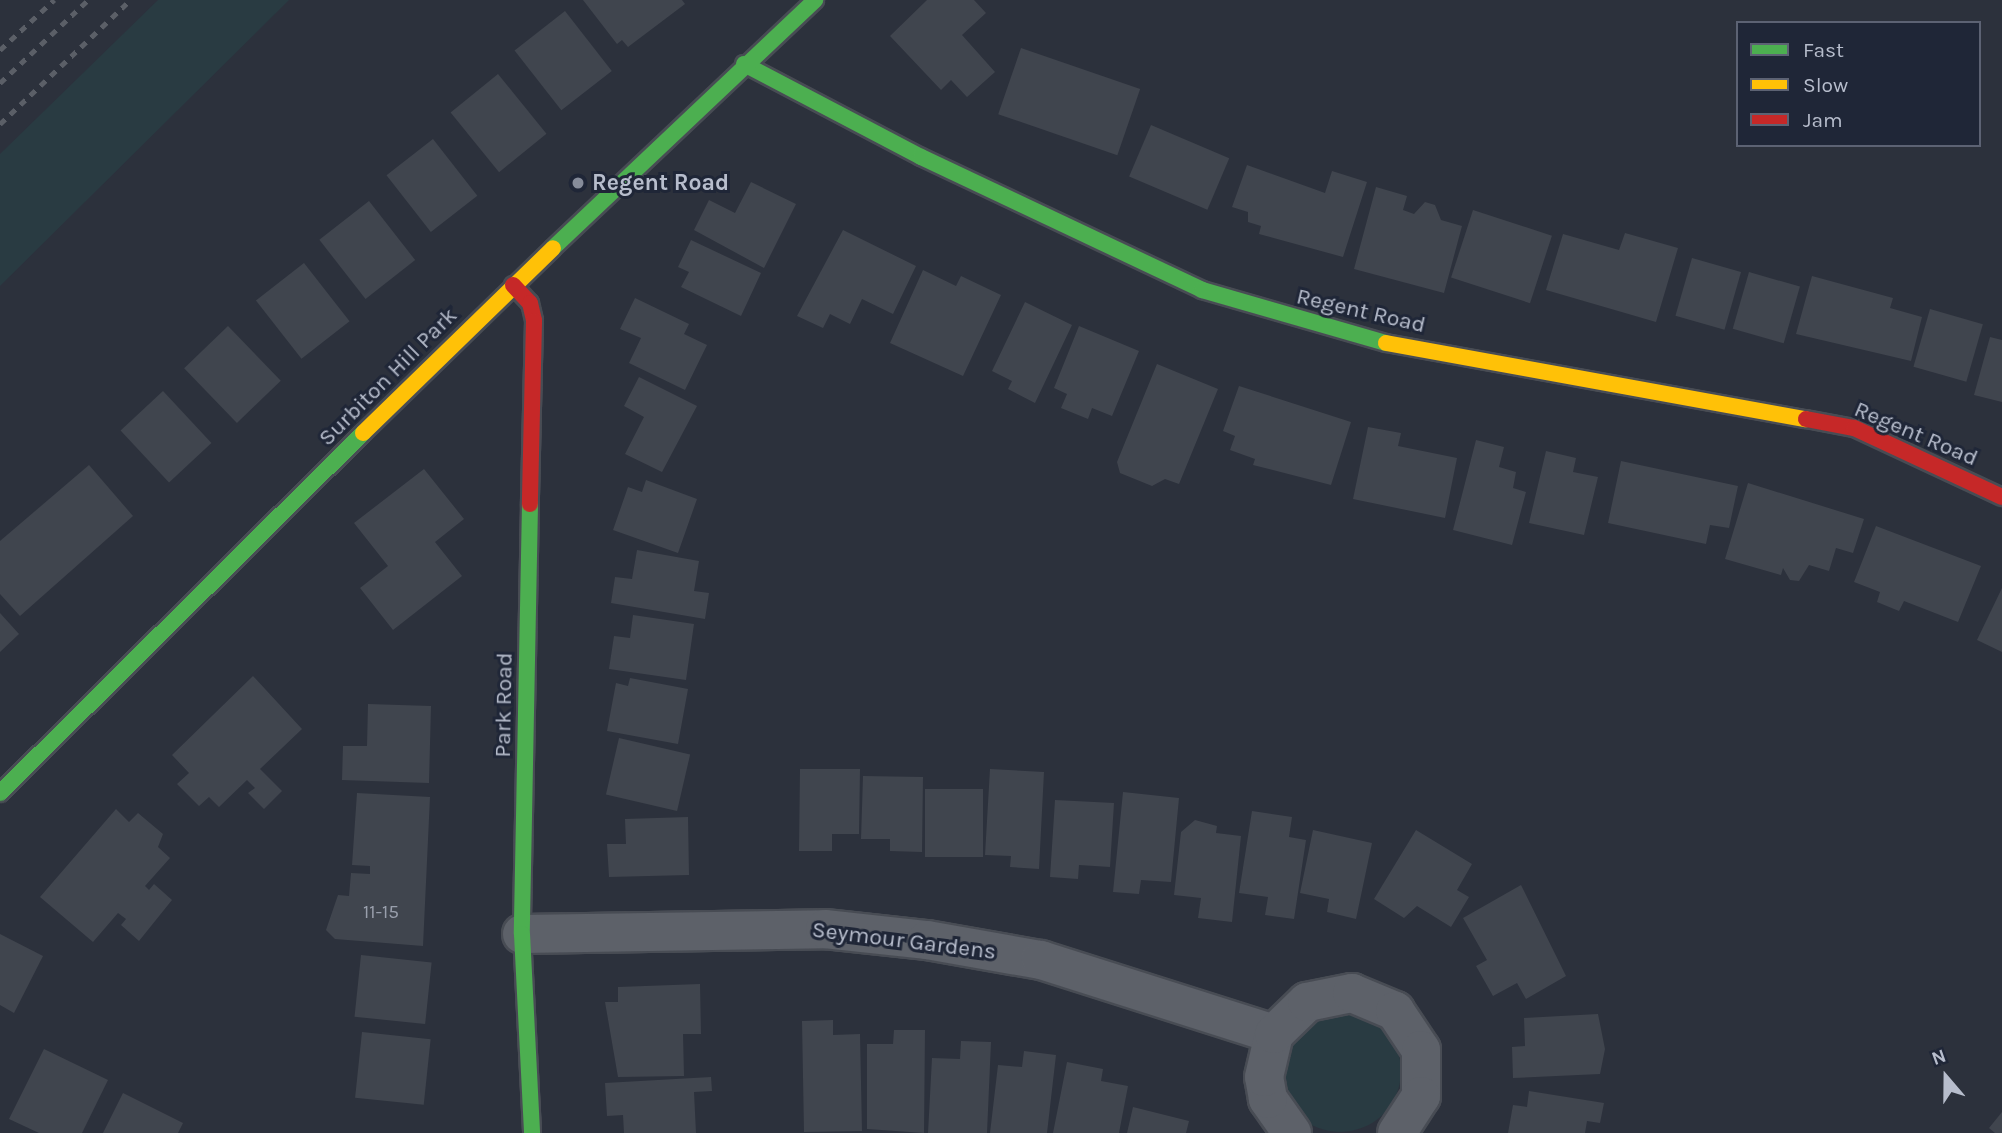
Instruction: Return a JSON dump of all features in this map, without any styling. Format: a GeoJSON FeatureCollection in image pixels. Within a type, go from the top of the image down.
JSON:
{"type":"FeatureCollection","features":[{"type":"Feature","properties":{"kind":"street","name":"Surbiton Hill Park"},"geometry":{"type":"LineString","coordinates":[[0,793],[513,285],[744,64],[815,0]]}},
{"type":"Feature","properties":{"kind":"street","name":"Regent Road"},"geometry":{"type":"LineString","coordinates":[[744,64],[921,158],[1202,290],[1375,341],[1854,428],[2002,497]]}},
{"type":"Feature","properties":{"kind":"street","name":"Park Road"},"geometry":{"type":"LineString","coordinates":[[513,285],[530,303],[534,321],[522,933],[533,1133]]}},
{"type":"Feature","properties":{"kind":"street","name":"Seymour Gardens"},"geometry":{"type":"LineString","coordinates":[[522,933],[825,929],[927,940],[1041,960],[1274,1034]]}},
{"type":"Feature","properties":{"kind":"street"},"geometry":{"type":"LineString","coordinates":[[1292,1133],[1268,1099],[1264,1077],[1274,1034],[1307,1002],[1329,994],[1375,998],[1395,1011],[1411,1028],[1425,1073],[1412,1116],[1397,1133]]}},
{"type":"Feature","properties":{"kind":"shaded area"},"geometry":{"type":"Polygon","coordinates":[[[158,0],[289,0],[0,286],[0,154],[158,0]]]}},
{"type":"Feature","properties":{"kind":"shaded area"},"geometry":{"type":"Polygon","coordinates":[[[1340,1010],[1363,1015],[1383,1028],[1396,1048],[1401,1071],[1396,1094],[1383,1114],[1363,1127],[1340,1132],[1317,1127],[1297,1114],[1284,1094],[1279,1071],[1284,1048],[1297,1028],[1317,1015],[1340,1010]]]}},
{"type":"Feature","properties":{"kind":"building"},"geometry":{"type":"Polygon","coordinates":[[[583,0],[682,0],[685,4],[628,47],[622,40],[617,44],[583,0]]]}},
{"type":"Feature","properties":{"kind":"building"},"geometry":{"type":"Polygon","coordinates":[[[927,0],[974,0],[986,13],[962,35],[995,72],[967,97],[951,80],[941,90],[890,36],[927,0]]]}},
{"type":"Feature","properties":{"kind":"building"},"geometry":{"type":"Polygon","coordinates":[[[565,11],[612,71],[561,110],[515,50],[565,11]]]}},
{"type":"Feature","properties":{"kind":"building"},"geometry":{"type":"Polygon","coordinates":[[[1021,48],[1140,89],[1117,155],[998,114],[1021,48]]]}},
{"type":"Feature","properties":{"kind":"building"},"geometry":{"type":"Polygon","coordinates":[[[498,74],[546,134],[499,172],[451,112],[498,74]]]}},
{"type":"Feature","properties":{"kind":"building"},"geometry":{"type":"Polygon","coordinates":[[[1151,125],[1229,158],[1207,210],[1129,177],[1151,125]]]}},
{"type":"Feature","properties":{"kind":"building"},"geometry":{"type":"Polygon","coordinates":[[[433,139],[477,196],[431,232],[387,175],[433,139]]]}},
{"type":"Feature","properties":{"kind":"building"},"geometry":{"type":"Polygon","coordinates":[[[1247,165],[1325,193],[1332,171],[1367,182],[1343,257],[1259,234],[1261,226],[1248,222],[1248,212],[1232,207],[1247,165]]]}},
{"type":"Feature","properties":{"kind":"building"},"geometry":{"type":"Polygon","coordinates":[[[751,182],[796,204],[764,268],[694,230],[709,200],[735,213],[751,182]]]}},
{"type":"Feature","properties":{"kind":"building"},"geometry":{"type":"Polygon","coordinates":[[[1376,187],[1407,196],[1403,210],[1414,214],[1425,202],[1435,205],[1441,220],[1462,226],[1444,293],[1354,269],[1376,187]]]}},
{"type":"Feature","properties":{"kind":"building"},"geometry":{"type":"Polygon","coordinates":[[[369,201],[415,260],[366,299],[319,240],[369,201]]]}},
{"type":"Feature","properties":{"kind":"building"},"geometry":{"type":"Polygon","coordinates":[[[1473,210],[1552,236],[1530,303],[1451,278],[1473,210]]]}},
{"type":"Feature","properties":{"kind":"building"},"geometry":{"type":"Polygon","coordinates":[[[843,230],[916,266],[893,314],[862,299],[850,324],[830,314],[823,328],[797,316],[843,230]]]}},
{"type":"Feature","properties":{"kind":"building"},"geometry":{"type":"Polygon","coordinates":[[[1625,233],[1678,248],[1656,322],[1546,290],[1563,234],[1619,250],[1625,233]]]}},
{"type":"Feature","properties":{"kind":"building"},"geometry":{"type":"Polygon","coordinates":[[[691,240],[761,273],[741,316],[681,287],[689,272],[678,267],[691,240]]]}},
{"type":"Feature","properties":{"kind":"building"},"geometry":{"type":"Polygon","coordinates":[[[1692,258],[1741,272],[1724,330],[1675,316],[1692,258]]]}},
{"type":"Feature","properties":{"kind":"building"},"geometry":{"type":"Polygon","coordinates":[[[304,263],[350,321],[301,359],[256,301],[304,263]]]}},
{"type":"Feature","properties":{"kind":"building"},"geometry":{"type":"Polygon","coordinates":[[[923,270],[956,286],[961,276],[1001,295],[963,376],[890,343],[923,270]]]}},
{"type":"Feature","properties":{"kind":"building"},"geometry":{"type":"Polygon","coordinates":[[[1749,272],[1800,287],[1784,343],[1733,329],[1749,272]]]}},
{"type":"Feature","properties":{"kind":"building"},"geometry":{"type":"Polygon","coordinates":[[[1812,276],[1893,298],[1890,308],[1922,317],[1911,361],[1796,334],[1812,276]]]}},
{"type":"Feature","properties":{"kind":"building"},"geometry":{"type":"Polygon","coordinates":[[[635,298],[689,324],[684,334],[707,345],[685,390],[629,363],[641,338],[620,329],[635,298]]]}},
{"type":"Feature","properties":{"kind":"building"},"geometry":{"type":"Polygon","coordinates":[[[1025,302],[1072,325],[1035,403],[1008,389],[1012,381],[992,371],[1025,302]]]}},
{"type":"Feature","properties":{"kind":"building"},"geometry":{"type":"Polygon","coordinates":[[[1930,309],[1983,324],[1966,382],[1913,367],[1930,309]]]}},
{"type":"Feature","properties":{"kind":"building"},"geometry":{"type":"Polygon","coordinates":[[[228,326],[281,381],[237,423],[184,368],[228,326]]]}},
{"type":"Feature","properties":{"kind":"building"},"geometry":{"type":"Polygon","coordinates":[[[1079,326],[1139,351],[1112,416],[1092,408],[1088,419],[1061,408],[1067,394],[1054,388],[1079,326]]]}},
{"type":"Feature","properties":{"kind":"building"},"geometry":{"type":"Polygon","coordinates":[[[1990,337],[2002,340],[2002,402],[1974,395],[1990,337]]]}},
{"type":"Feature","properties":{"kind":"building"},"geometry":{"type":"Polygon","coordinates":[[[1157,364],[1218,389],[1179,484],[1165,479],[1152,486],[1120,473],[1117,462],[1157,364]]]}},
{"type":"Feature","properties":{"kind":"building"},"geometry":{"type":"Polygon","coordinates":[[[639,377],[697,406],[662,472],[625,454],[644,417],[624,406],[639,377]]]}},
{"type":"Feature","properties":{"kind":"building"},"geometry":{"type":"Polygon","coordinates":[[[1239,386],[1351,422],[1331,485],[1253,465],[1255,459],[1230,450],[1235,436],[1223,431],[1239,386]]]}},
{"type":"Feature","properties":{"kind":"building"},"geometry":{"type":"Polygon","coordinates":[[[163,391],[211,443],[169,482],[121,431],[163,391]]]}},
{"type":"Feature","properties":{"kind":"building"},"geometry":{"type":"Polygon","coordinates":[[[1368,427],[1401,433],[1398,446],[1457,458],[1445,518],[1353,499],[1368,427]]]}},
{"type":"Feature","properties":{"kind":"building"},"geometry":{"type":"Polygon","coordinates":[[[1476,440],[1504,447],[1499,467],[1516,472],[1513,488],[1526,492],[1512,545],[1453,530],[1476,440]]]}},
{"type":"Feature","properties":{"kind":"building"},"geometry":{"type":"Polygon","coordinates":[[[1546,451],[1576,458],[1573,472],[1598,477],[1584,535],[1529,523],[1546,451]]]}},
{"type":"Feature","properties":{"kind":"building"},"geometry":{"type":"Polygon","coordinates":[[[1621,461],[1738,486],[1729,528],[1710,525],[1706,544],[1608,523],[1621,461]]]}},
{"type":"Feature","properties":{"kind":"building"},"geometry":{"type":"Polygon","coordinates":[[[89,465],[133,516],[20,616],[0,594],[0,541],[89,465]]]}},
{"type":"Feature","properties":{"kind":"building"},"geometry":{"type":"Polygon","coordinates":[[[424,469],[464,519],[435,542],[462,576],[393,630],[360,588],[388,566],[354,523],[424,469]]]}},
{"type":"Feature","properties":{"kind":"building"},"geometry":{"type":"Polygon","coordinates":[[[646,480],[697,499],[678,553],[613,530],[628,487],[642,492],[646,480]]]}},
{"type":"Feature","properties":{"kind":"building"},"geometry":{"type":"Polygon","coordinates":[[[1748,483],[1864,519],[1853,553],[1836,548],[1829,571],[1809,565],[1799,581],[1790,580],[1783,568],[1781,575],[1725,559],[1748,483]]]}},
{"type":"Feature","properties":{"kind":"building"},"geometry":{"type":"Polygon","coordinates":[[[1876,526],[1981,566],[1958,622],[1904,601],[1899,611],[1877,602],[1880,592],[1854,582],[1876,526]]]}},
{"type":"Feature","properties":{"kind":"building"},"geometry":{"type":"Polygon","coordinates":[[[637,550],[699,561],[694,591],[709,593],[705,619],[611,603],[615,577],[632,579],[637,550]]]}},
{"type":"Feature","properties":{"kind":"building"},"geometry":{"type":"Polygon","coordinates":[[[2002,588],[2002,652],[1977,640],[2002,588]]]}},
{"type":"Feature","properties":{"kind":"building"},"geometry":{"type":"Polygon","coordinates":[[[0,613],[19,634],[0,652],[0,613]]]}},
{"type":"Feature","properties":{"kind":"building"},"geometry":{"type":"Polygon","coordinates":[[[633,615],[694,624],[686,680],[609,669],[614,636],[630,638],[633,615]]]}},
{"type":"Feature","properties":{"kind":"building"},"geometry":{"type":"Polygon","coordinates":[[[253,676],[302,729],[260,769],[282,791],[264,809],[248,793],[255,788],[247,780],[219,807],[209,797],[199,806],[177,784],[189,773],[172,755],[253,676]]]}},
{"type":"Feature","properties":{"kind":"building"},"geometry":{"type":"Polygon","coordinates":[[[630,678],[688,689],[678,744],[607,731],[616,683],[628,686],[630,678]]]}},
{"type":"Feature","properties":{"kind":"building"},"geometry":{"type":"Polygon","coordinates":[[[368,704],[431,706],[429,783],[342,780],[343,746],[367,746],[368,704]]]}},
{"type":"Feature","properties":{"kind":"building"},"geometry":{"type":"Polygon","coordinates":[[[619,738],[690,754],[677,811],[606,795],[619,738]]]}},
{"type":"Feature","properties":{"kind":"building"},"geometry":{"type":"Polygon","coordinates":[[[800,769],[860,769],[859,834],[832,834],[832,851],[799,851],[800,769]]]}},
{"type":"Feature","properties":{"kind":"building"},"geometry":{"type":"Polygon","coordinates":[[[990,769],[1044,772],[1039,869],[1010,867],[1011,856],[985,855],[990,769]]]}},
{"type":"Feature","properties":{"kind":"building"},"geometry":{"type":"Polygon","coordinates":[[[863,776],[923,777],[922,852],[890,851],[890,839],[861,839],[863,776]]]}},
{"type":"Feature","properties":{"kind":"building"},"geometry":{"type":"Polygon","coordinates":[[[925,789],[983,789],[983,857],[925,857],[925,789]]]}},
{"type":"Feature","properties":{"kind":"building"},"geometry":{"type":"Polygon","coordinates":[[[1123,792],[1179,798],[1171,882],[1141,880],[1139,894],[1113,892],[1123,792]]]}},
{"type":"Feature","properties":{"kind":"building"},"geometry":{"type":"Polygon","coordinates":[[[357,793],[430,797],[423,946],[335,939],[326,930],[338,895],[349,896],[351,873],[370,874],[370,866],[352,865],[357,793]]]}},
{"type":"Feature","properties":{"kind":"building"},"geometry":{"type":"Polygon","coordinates":[[[1055,800],[1114,803],[1110,867],[1079,865],[1078,879],[1050,877],[1055,800]]]}},
{"type":"Feature","properties":{"kind":"building"},"geometry":{"type":"Polygon","coordinates":[[[116,809],[129,822],[138,813],[163,834],[158,847],[170,858],[145,886],[149,890],[154,884],[172,900],[139,941],[121,925],[126,919],[118,913],[93,942],[40,897],[116,809]]]}},
{"type":"Feature","properties":{"kind":"building"},"geometry":{"type":"Polygon","coordinates":[[[1252,811],[1292,817],[1289,837],[1306,840],[1294,919],[1265,915],[1268,897],[1239,893],[1252,811]]]}},
{"type":"Feature","properties":{"kind":"building"},"geometry":{"type":"Polygon","coordinates":[[[688,817],[689,875],[609,877],[607,844],[626,844],[625,819],[688,817]]]}},
{"type":"Feature","properties":{"kind":"building"},"geometry":{"type":"Polygon","coordinates":[[[1195,820],[1217,826],[1216,833],[1241,836],[1232,922],[1198,918],[1201,898],[1174,895],[1181,832],[1195,820]]]}},
{"type":"Feature","properties":{"kind":"building"},"geometry":{"type":"Polygon","coordinates":[[[1313,830],[1372,843],[1356,919],[1327,912],[1329,899],[1300,893],[1313,830]]]}},
{"type":"Feature","properties":{"kind":"building"},"geometry":{"type":"Polygon","coordinates":[[[1416,830],[1472,864],[1457,890],[1469,897],[1451,927],[1417,906],[1404,918],[1374,899],[1416,830]]]}},
{"type":"Feature","properties":{"kind":"building"},"geometry":{"type":"Polygon","coordinates":[[[1521,885],[1566,976],[1526,999],[1517,983],[1493,996],[1476,966],[1487,960],[1463,918],[1521,885]]]}},
{"type":"Feature","properties":{"kind":"building"},"geometry":{"type":"Polygon","coordinates":[[[0,934],[43,956],[14,1013],[0,1005],[0,934]]]}},
{"type":"Feature","properties":{"kind":"building"},"geometry":{"type":"Polygon","coordinates":[[[361,955],[432,962],[425,1024],[355,1017],[361,955]]]}},
{"type":"Feature","properties":{"kind":"building"},"geometry":{"type":"Polygon","coordinates":[[[700,984],[701,1034],[683,1034],[684,1076],[618,1077],[605,1002],[618,1002],[618,987],[700,984]]]}},
{"type":"Feature","properties":{"kind":"building"},"geometry":{"type":"Polygon","coordinates":[[[1598,1014],[1605,1049],[1600,1074],[1513,1078],[1512,1047],[1525,1046],[1524,1018],[1598,1014]]]}},
{"type":"Feature","properties":{"kind":"building"},"geometry":{"type":"Polygon","coordinates":[[[833,1020],[833,1035],[860,1034],[862,1131],[804,1132],[802,1021],[833,1020]]]}},
{"type":"Feature","properties":{"kind":"building"},"geometry":{"type":"Polygon","coordinates":[[[894,1030],[925,1030],[924,1133],[867,1129],[867,1044],[893,1044],[894,1030]]]}},
{"type":"Feature","properties":{"kind":"building"},"geometry":{"type":"Polygon","coordinates":[[[362,1032],[431,1039],[424,1105],[355,1098],[362,1032]]]}},
{"type":"Feature","properties":{"kind":"building"},"geometry":{"type":"Polygon","coordinates":[[[961,1041],[991,1042],[987,1133],[928,1133],[932,1058],[960,1059],[961,1041]]]}},
{"type":"Feature","properties":{"kind":"building"},"geometry":{"type":"Polygon","coordinates":[[[44,1049],[108,1080],[82,1133],[39,1133],[9,1119],[44,1049]]]}},
{"type":"Feature","properties":{"kind":"building"},"geometry":{"type":"Polygon","coordinates":[[[1024,1051],[1056,1055],[1047,1133],[990,1133],[998,1065],[1022,1067],[1024,1051]]]}},
{"type":"Feature","properties":{"kind":"building"},"geometry":{"type":"Polygon","coordinates":[[[1067,1062],[1103,1069],[1101,1081],[1128,1086],[1119,1133],[1053,1133],[1067,1062]]]}},
{"type":"Feature","properties":{"kind":"building"},"geometry":{"type":"Polygon","coordinates":[[[711,1077],[712,1091],[694,1092],[696,1133],[624,1133],[623,1115],[607,1116],[605,1083],[711,1077]]]}},
{"type":"Feature","properties":{"kind":"building"},"geometry":{"type":"Polygon","coordinates":[[[1529,1091],[1604,1103],[1600,1123],[1587,1121],[1585,1133],[1508,1133],[1513,1105],[1527,1107],[1529,1091]]]}},
{"type":"Feature","properties":{"kind":"building"},"geometry":{"type":"Polygon","coordinates":[[[123,1093],[183,1123],[178,1133],[103,1133],[123,1093]]]}},
{"type":"Feature","properties":{"kind":"building"},"geometry":{"type":"Polygon","coordinates":[[[1133,1107],[1189,1121],[1186,1133],[1127,1133],[1133,1107]]]}},
{"type":"Feature","properties":{"kind":"building"},"geometry":{"type":"Polygon","coordinates":[[[2002,1112],[2002,1133],[1995,1133],[1989,1128],[2002,1112]]]}},
{"type":"Feature","properties":{"kind":"railway"},"geometry":{"type":"LineString","coordinates":[[0,50],[54,0]]}},
{"type":"Feature","properties":{"kind":"railway"},"geometry":{"type":"LineString","coordinates":[[0,83],[88,0]]}},
{"type":"Feature","properties":{"kind":"railway"},"geometry":{"type":"LineString","coordinates":[[0,124],[130,0]]}},
{"type":"Feature","properties":{"kind":"traffic: fast"},"geometry":{"type":"LineString","coordinates":[[553,248],[815,0]]}},
{"type":"Feature","properties":{"kind":"traffic: fast"},"geometry":{"type":"LineString","coordinates":[[744,64],[921,157],[1202,290],[1386,343]]}},
{"type":"Feature","properties":{"kind":"traffic: fast"},"geometry":{"type":"LineString","coordinates":[[0,793],[363,433]]}},
{"type":"Feature","properties":{"kind":"traffic: fast"},"geometry":{"type":"LineString","coordinates":[[530,504],[522,934],[532,1133]]}},
{"type":"Feature","properties":{"kind":"traffic: slow"},"geometry":{"type":"LineString","coordinates":[[363,433],[553,248]]}},
{"type":"Feature","properties":{"kind":"traffic: slow"},"geometry":{"type":"LineString","coordinates":[[1386,343],[1806,419]]}},
{"type":"Feature","properties":{"kind":"traffic: jam"},"geometry":{"type":"LineString","coordinates":[[513,285],[530,303],[534,321],[530,504]]}},
{"type":"Feature","properties":{"kind":"traffic: jam"},"geometry":{"type":"LineString","coordinates":[[1806,419],[1854,428],[2002,497]]}},
{"type":"Feature","properties":{"kind":"place","name":"Regent Road"},"geometry":{"type":"Point","coordinates":[578,183]}}]}
